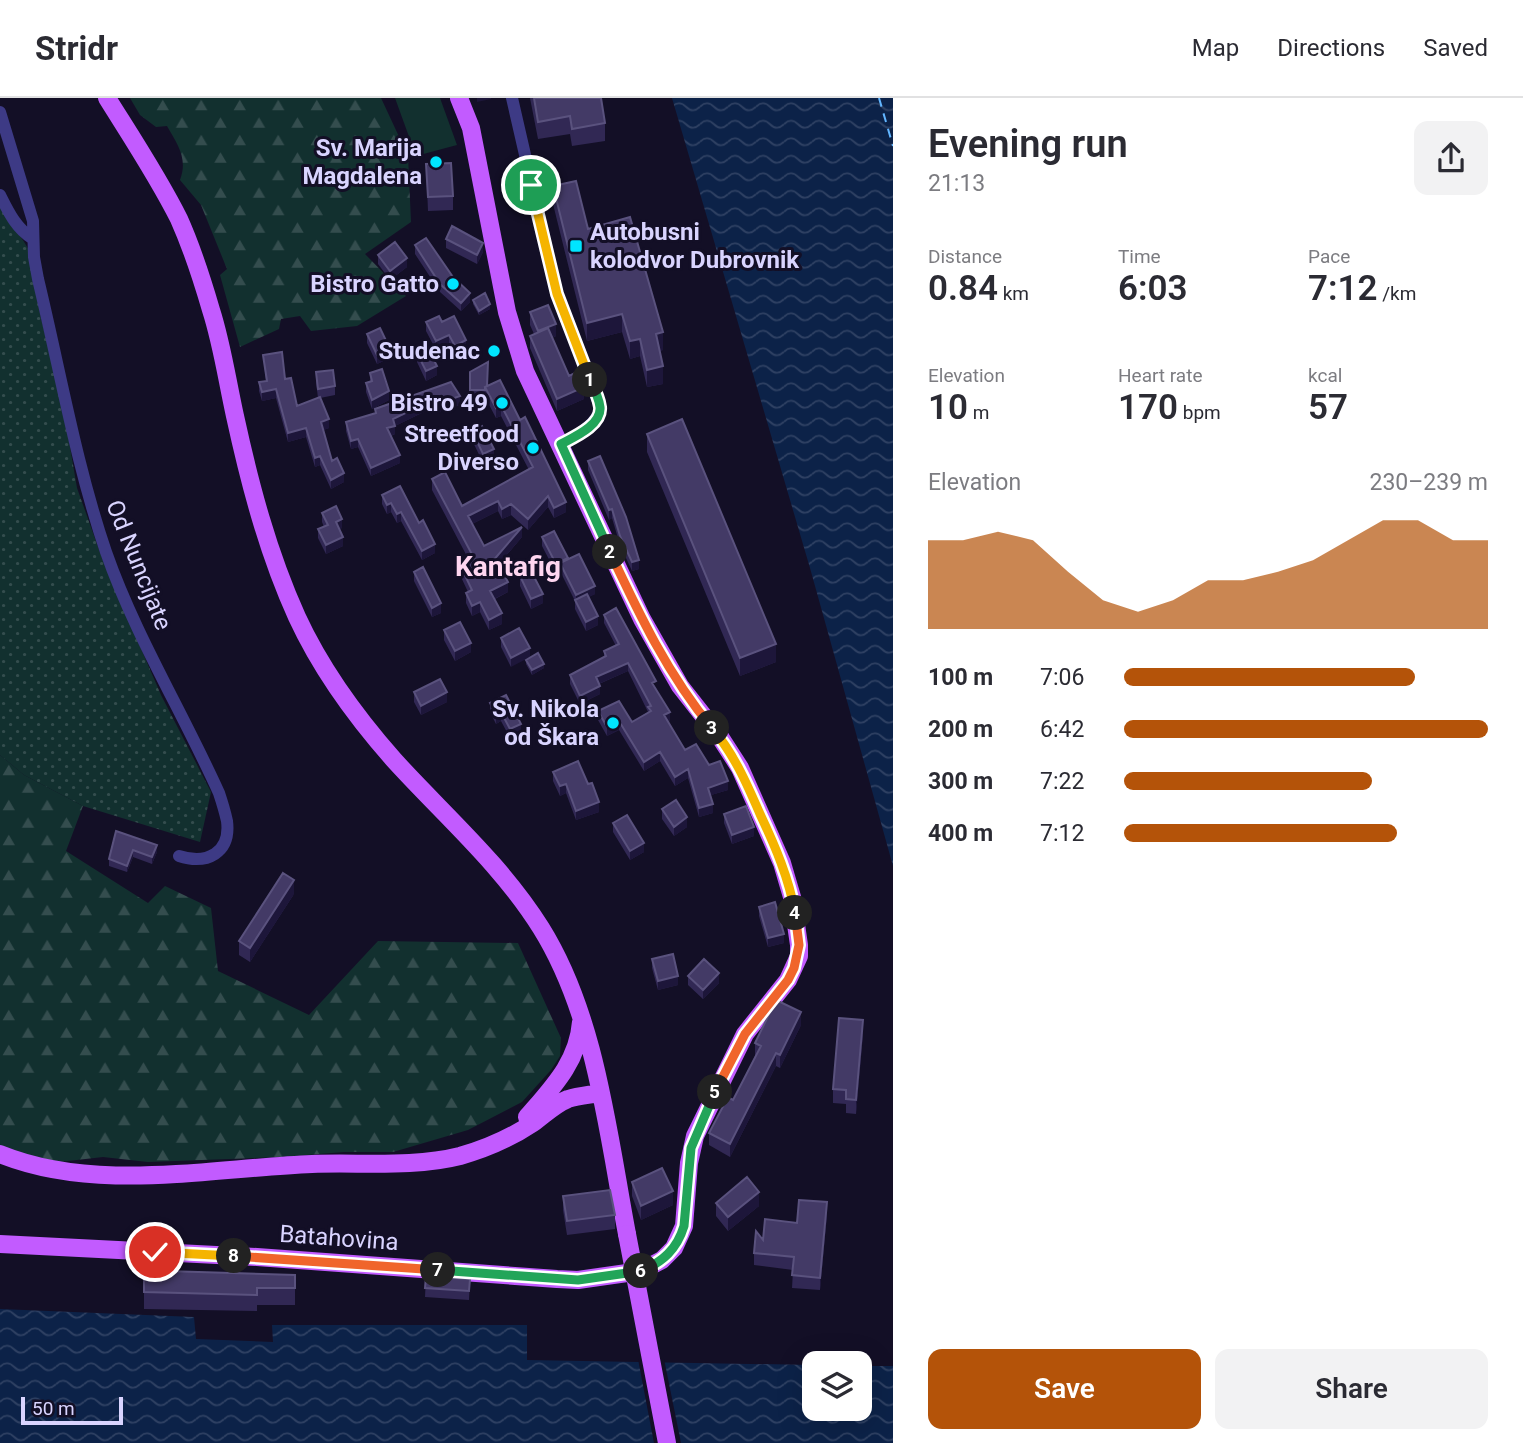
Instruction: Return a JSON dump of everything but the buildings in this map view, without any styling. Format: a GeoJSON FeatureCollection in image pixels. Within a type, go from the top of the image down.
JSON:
{"type":"FeatureCollection","features":[{"type":"Feature","properties":{"kind":"main road"},"geometry":{"type":"LineString","coordinates":[[107,98],[166,195],[194,257],[212,310],[247,471],[265,532],[298,619],[318,656],[367,729],[482,851],[525,904],[554,951],[582,1018],[599,1089],[667,1443]]}},
{"type":"Feature","properties":{"kind":"main road"},"geometry":{"type":"LineString","coordinates":[[459,98],[471,128],[515,345],[561,444]]}},
{"type":"Feature","properties":{"kind":"main road","name":"Batahovina"},"geometry":{"type":"LineString","coordinates":[[0,1244],[257,1257],[578,1280],[641,1271],[669,1254],[680,1238],[684,1226],[689,1163],[695,1136],[745,1034],[788,980],[794,968],[799,945],[797,923],[782,863],[740,768],[720,737],[680,686],[642,619],[561,444]]}},
{"type":"Feature","properties":{"kind":"main road"},"geometry":{"type":"LineString","coordinates":[[514,1133],[554,1088],[566,1069],[577,1045],[582,1018]]}},
{"type":"Feature","properties":{"kind":"main road"},"geometry":{"type":"LineString","coordinates":[[554,1088],[567,1080],[582,1077],[599,1089]]}},
{"type":"Feature","properties":{"kind":"main road"},"geometry":{"type":"LineString","coordinates":[[0,1154],[29,1165],[58,1171],[132,1175],[280,1165],[441,1160],[480,1149],[514,1133],[562,1102],[599,1089]]}},
{"type":"Feature","properties":{"kind":"street"},"geometry":{"type":"LineString","coordinates":[[512,98],[557,294],[601,409],[598,418],[579,435],[561,444]]}},
{"type":"Feature","properties":{"kind":"street","name":"Od Nuncijate"},"geometry":{"type":"LineString","coordinates":[[0,112],[33,221],[38,279],[87,489],[107,553],[125,598],[219,793],[227,822],[226,838],[220,851],[214,856],[202,859],[179,856]]}},
{"type":"Feature","properties":{"kind":"street"},"geometry":{"type":"LineString","coordinates":[[0,195],[14,222],[23,233],[33,239]]}},
{"type":"Feature","properties":{"kind":"green space"},"geometry":{"type":"Polygon","coordinates":[[[130,98],[381,98],[408,156],[411,222],[365,254],[406,296],[357,326],[311,331],[300,316],[281,319],[279,329],[240,347],[220,275],[227,269],[201,205],[180,180],[183,165],[178,146],[167,126],[156,127],[140,115],[130,98]]]}},
{"type":"Feature","properties":{"kind":"green space"},"geometry":{"type":"Polygon","coordinates":[[[395,98],[440,98],[457,145],[416,156],[395,98]]]}},
{"type":"Feature","properties":{"kind":"green space"},"geometry":{"type":"Polygon","coordinates":[[[0,203],[29,250],[41,318],[63,406],[77,488],[102,558],[161,695],[211,792],[200,842],[83,806],[24,775],[0,755],[0,203]]]}},
{"type":"Feature","properties":{"kind":"green space"},"geometry":{"type":"Polygon","coordinates":[[[0,755],[24,775],[83,806],[66,851],[148,903],[165,886],[211,908],[218,971],[309,1015],[378,941],[518,943],[561,1038],[560,1056],[522,1102],[468,1130],[393,1152],[148,1162],[103,1157],[59,1162],[0,1149],[0,755]]]}},
{"type":"Feature","properties":{"kind":"water"},"geometry":{"type":"Polygon","coordinates":[[[672,98],[893,98],[893,866],[810,568],[672,98]]]}},
{"type":"Feature","properties":{"kind":"water"},"geometry":{"type":"Polygon","coordinates":[[[0,1309],[194,1317],[196,1339],[273,1342],[272,1325],[527,1325],[527,1360],[802,1365],[802,1421],[872,1421],[872,1366],[893,1366],[893,1443],[0,1443],[0,1309]]]}},
{"type":"Feature","properties":{"kind":"pier"},"geometry":{"type":"Polygon","coordinates":[[[638,1359],[664,1359],[681,1443],[654,1443],[638,1359]]]}},
{"type":"Feature","properties":{"kind":"ferry route"},"geometry":{"type":"LineString","coordinates":[[879,98],[893,146]]}},
{"type":"Feature","properties":{"kind":"place","name":"Sv. Marija Magdalena"},"geometry":{"type":"Point","coordinates":[436,162]}},
{"type":"Feature","properties":{"kind":"place","name":"Autobusni kolodvor Dubrovnik"},"geometry":{"type":"Point","coordinates":[576,246]}},
{"type":"Feature","properties":{"kind":"place","name":"Bistro Gatto"},"geometry":{"type":"Point","coordinates":[453,284]}},
{"type":"Feature","properties":{"kind":"place","name":"Studenac"},"geometry":{"type":"Point","coordinates":[494,351]}},
{"type":"Feature","properties":{"kind":"place","name":"Bistro 49"},"geometry":{"type":"Point","coordinates":[502,403]}},
{"type":"Feature","properties":{"kind":"place","name":"Streetfood Diverso"},"geometry":{"type":"Point","coordinates":[533,448]}},
{"type":"Feature","properties":{"kind":"place","name":"Sv. Nikola od Škara"},"geometry":{"type":"Point","coordinates":[613,723]}},
{"type":"Feature","properties":{"kind":"district","name":"Kantafig"},"geometry":{"type":"Point","coordinates":[508,566]}},
{"type":"Feature","properties":{"kind":"route"},"geometry":{"type":"LineString","coordinates":[[155,1252],[578,1280],[630,1274],[652,1266],[669,1254],[680,1238],[684,1226],[691,1148],[702,1119],[745,1034],[788,980],[799,956],[797,923],[782,863],[740,768],[667,665],[642,619],[561,444],[579,435],[598,418],[601,409],[557,294],[531,185]]}}]}
